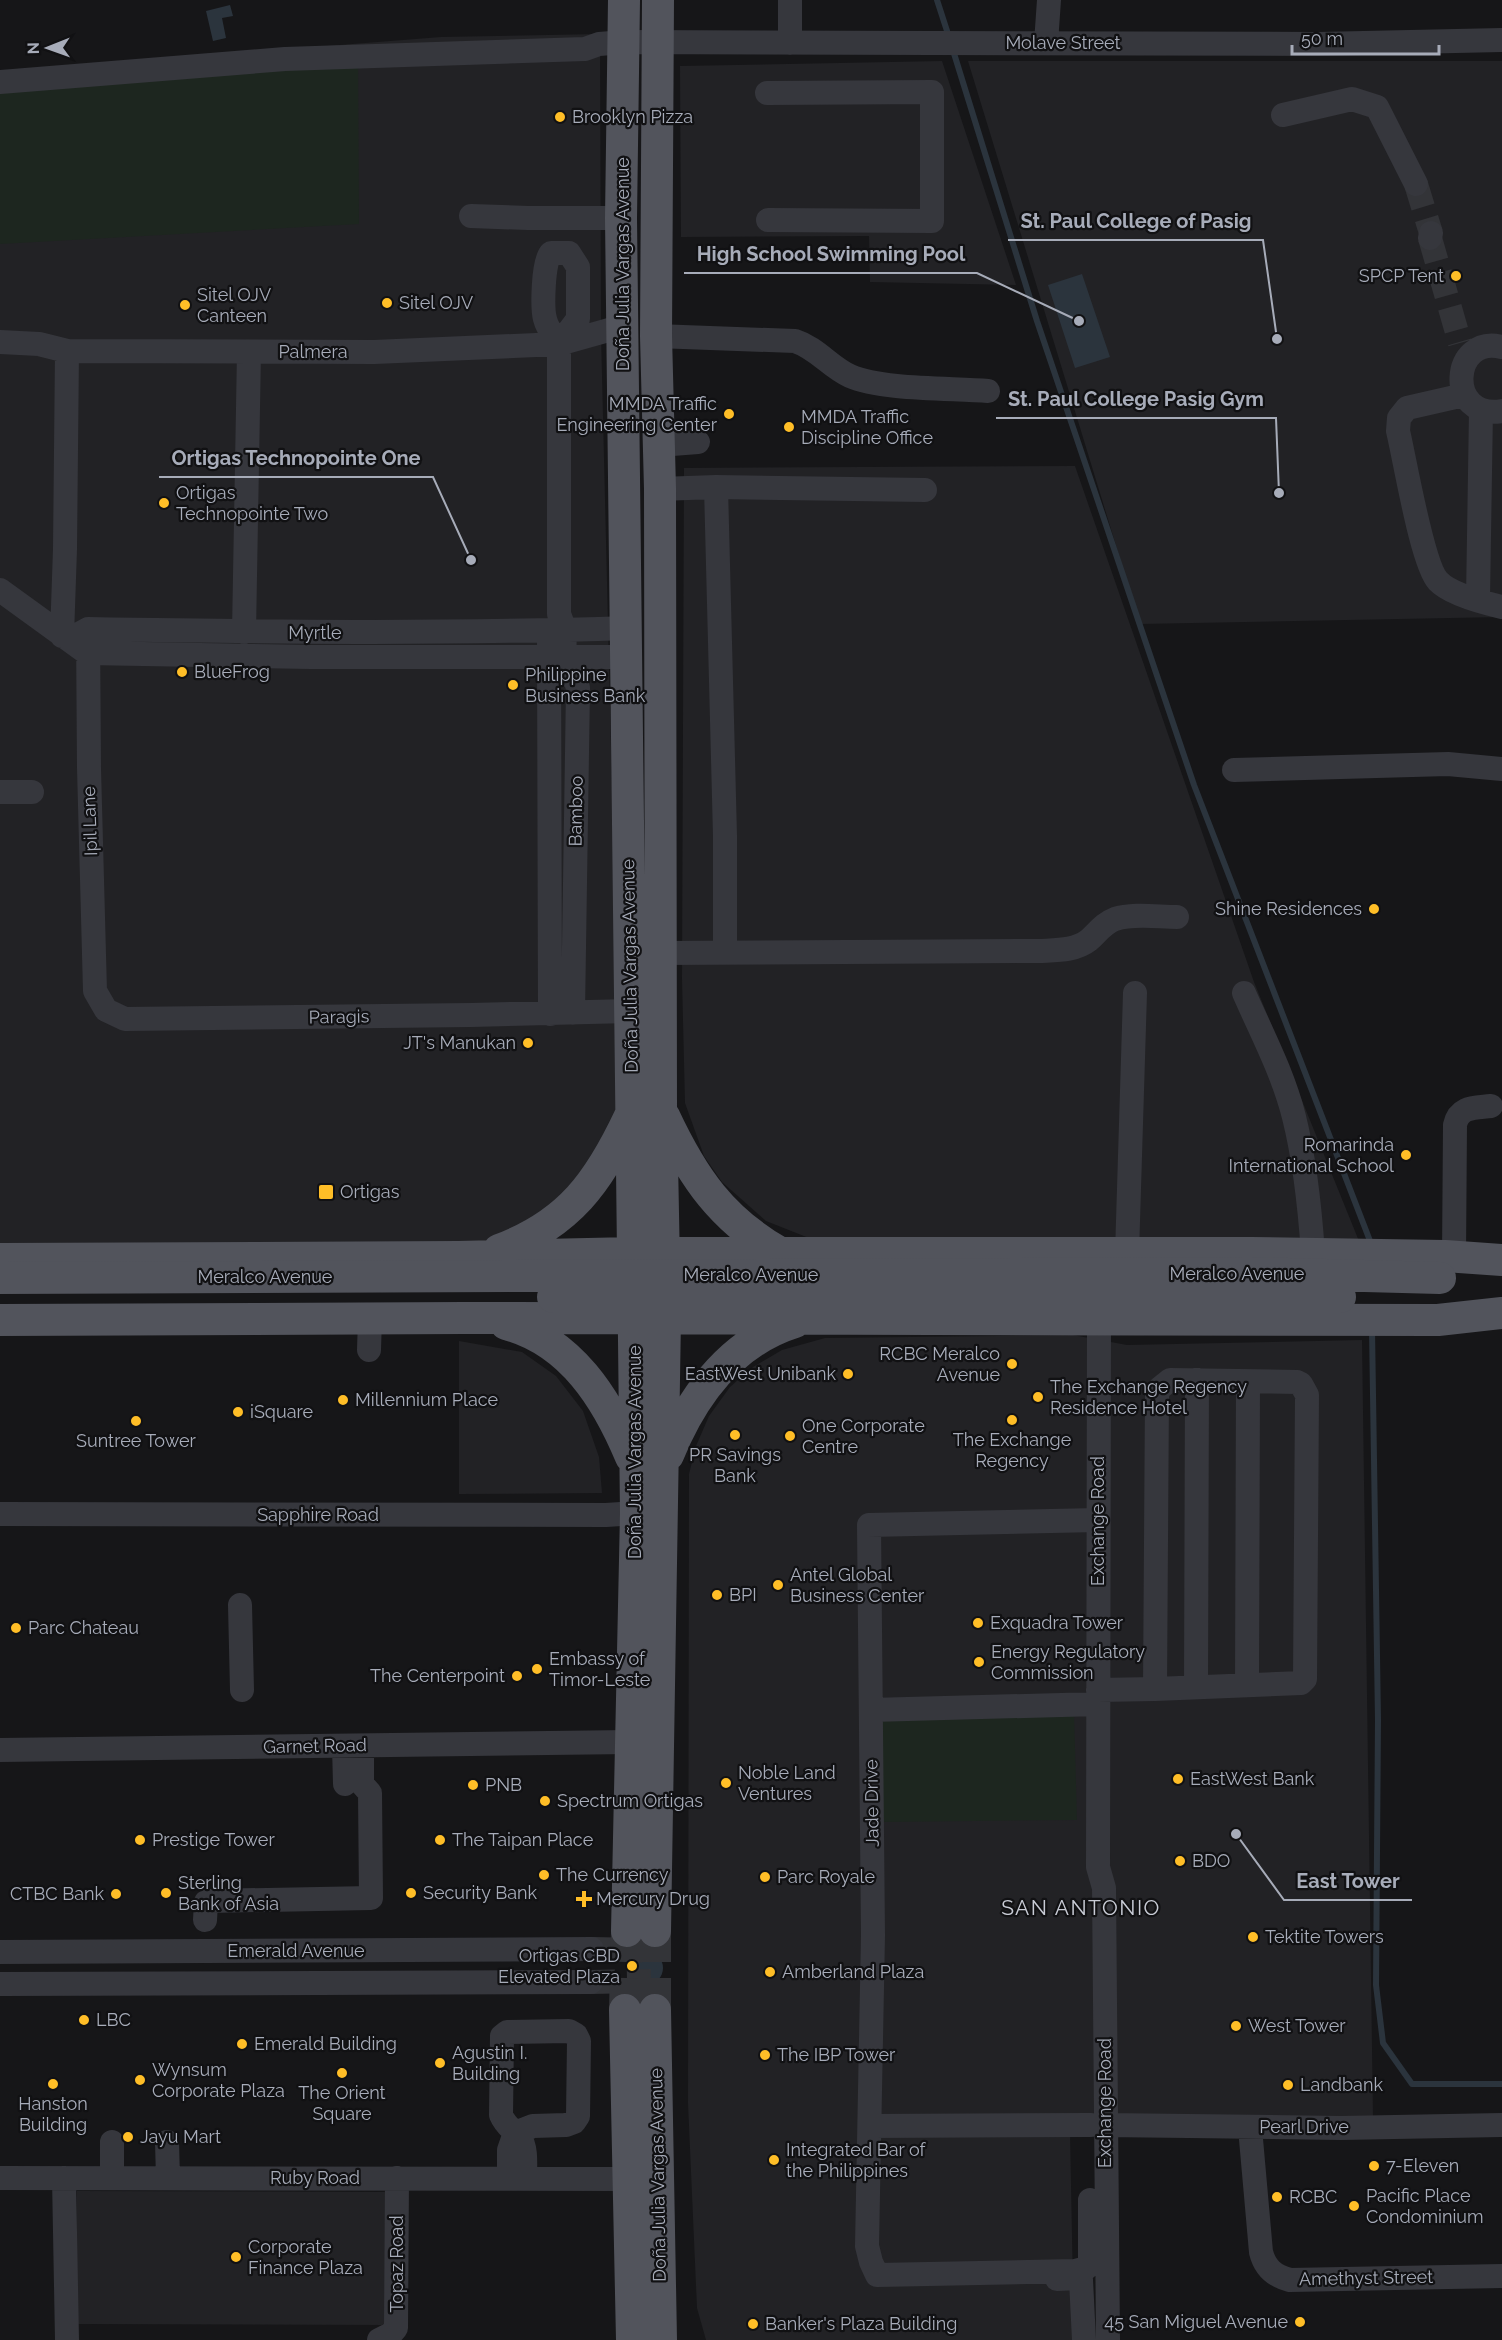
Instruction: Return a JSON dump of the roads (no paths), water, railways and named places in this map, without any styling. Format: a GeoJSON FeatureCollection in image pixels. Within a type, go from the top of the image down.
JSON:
{"type":"FeatureCollection","features":[{"type":"Feature","properties":{"kind":"main road","name":"Doña Julia Vargas Avenue"},"geometry":{"type":"LineString","coordinates":[[624,0],[612,43],[621,220],[623,326],[630,1011],[646,1111],[664,1266],[650,1318],[649,1469],[641,1931],[629,1890],[630,1742],[636,1513],[649,1469]]}},
{"type":"Feature","properties":{"kind":"main road","name":"Doña Julia Vargas Avenue"},"geometry":{"type":"LineString","coordinates":[[650,1318],[633,1266],[660,953],[660,489],[656,336],[658,0]]}},
{"type":"Feature","properties":{"kind":"main road"},"geometry":{"type":"LineString","coordinates":[[472,1318],[488,1307],[493,1299],[495,1287],[492,1277],[476,1262],[478,1257],[527,1239],[547,1227],[567,1210],[597,1176],[618,1141],[646,1111],[718,1205],[741,1226],[789,1253]]}},
{"type":"Feature","properties":{"kind":"main road","name":"Meralco Avenue"},"geometry":{"type":"LineString","coordinates":[[0,1259],[478,1257],[664,1266],[789,1253],[1313,1254],[1445,1277],[1502,1304]]}},
{"type":"Feature","properties":{"kind":"main road"},"geometry":{"type":"LineString","coordinates":[[884,1320],[869,1305],[864,1292],[868,1273],[885,1253]]}},
{"type":"Feature","properties":{"kind":"main road","name":"Meralco Avenue"},"geometry":{"type":"LineString","coordinates":[[0,1278],[1250,1273],[1445,1277],[1502,1260]]}},
{"type":"Feature","properties":{"kind":"main road","name":"Meralco Avenue"},"geometry":{"type":"LineString","coordinates":[[0,1299],[1208,1296],[1445,1277],[1502,1270]]}},
{"type":"Feature","properties":{"kind":"main road"},"geometry":{"type":"LineString","coordinates":[[0,1320],[650,1318],[1438,1320],[1502,1313]]}},
{"type":"Feature","properties":{"kind":"main road"},"geometry":{"type":"LineString","coordinates":[[472,1318],[521,1328],[551,1343],[571,1360],[649,1469],[712,1378],[736,1355],[764,1336],[786,1324],[802,1320]]}},
{"type":"Feature","properties":{"kind":"main road","name":"Doña Julia Vargas Avenue"},"geometry":{"type":"LineString","coordinates":[[640,2010],[647,2335],[630,2179],[640,2010]]}},
{"type":"Feature","properties":{"kind":"street"},"geometry":{"type":"LineString","coordinates":[[790,0],[790,44]]}},
{"type":"Feature","properties":{"kind":"street"},"geometry":{"type":"LineString","coordinates":[[1046,42],[1049,0]]}},
{"type":"Feature","properties":{"kind":"street","name":"Molave Street"},"geometry":{"type":"LineString","coordinates":[[0,82],[285,59],[585,49],[612,43],[1318,44],[1502,40]]}},
{"type":"Feature","properties":{"kind":"street"},"geometry":{"type":"LineString","coordinates":[[767,93],[932,93],[932,221],[768,220]]}},
{"type":"Feature","properties":{"kind":"street"},"geometry":{"type":"LineString","coordinates":[[1283,115],[1352,99],[1377,106],[1416,184]]}},
{"type":"Feature","properties":{"kind":"street"},"geometry":{"type":"LineString","coordinates":[[471,216],[658,222]]}},
{"type":"Feature","properties":{"kind":"street","name":"Palmera"},"geometry":{"type":"LineString","coordinates":[[0,342],[39,344],[67,351],[374,352],[559,344],[623,326]]}},
{"type":"Feature","properties":{"kind":"street"},"geometry":{"type":"LineString","coordinates":[[656,336],[795,341],[813,349],[848,375],[862,380],[915,387],[988,391]]}},
{"type":"Feature","properties":{"kind":"street","name":"Bamboo"},"geometry":{"type":"LineString","coordinates":[[559,344],[557,657],[578,688],[561,1014]]}},
{"type":"Feature","properties":{"kind":"street"},"geometry":{"type":"LineString","coordinates":[[1478,599],[1482,405],[1461,383],[1461,372],[1464,350],[1484,346],[1502,347]]}},
{"type":"Feature","properties":{"kind":"street","name":"Ipil Lane"},"geometry":{"type":"LineString","coordinates":[[67,351],[65,549],[76,640],[95,991],[106,1010]]}},
{"type":"Feature","properties":{"kind":"street"},"geometry":{"type":"LineString","coordinates":[[244,632],[249,352]]}},
{"type":"Feature","properties":{"kind":"street"},"geometry":{"type":"LineString","coordinates":[[1482,405],[1407,408],[1399,418],[1398,431],[1429,566],[1442,585],[1502,607]]}},
{"type":"Feature","properties":{"kind":"street"},"geometry":{"type":"LineString","coordinates":[[659,445],[698,442]]}},
{"type":"Feature","properties":{"kind":"street"},"geometry":{"type":"LineString","coordinates":[[660,489],[717,487],[925,490]]}},
{"type":"Feature","properties":{"kind":"street"},"geometry":{"type":"LineString","coordinates":[[717,487],[725,836],[725,952]]}},
{"type":"Feature","properties":{"kind":"street"},"geometry":{"type":"LineString","coordinates":[[0,591],[76,640]]}},
{"type":"Feature","properties":{"kind":"street","name":"Myrtle"},"geometry":{"type":"LineString","coordinates":[[76,640],[244,632],[558,625],[627,643]]}},
{"type":"Feature","properties":{"kind":"street","name":"Myrtle"},"geometry":{"type":"LineString","coordinates":[[76,640],[310,657],[557,657],[627,643]]}},
{"type":"Feature","properties":{"kind":"street"},"geometry":{"type":"LineString","coordinates":[[1234,770],[1448,764],[1502,769]]}},
{"type":"Feature","properties":{"kind":"street"},"geometry":{"type":"LineString","coordinates":[[0,792],[32,792]]}},
{"type":"Feature","properties":{"kind":"street"},"geometry":{"type":"LineString","coordinates":[[660,953],[1027,951],[1072,948],[1088,941],[1108,922],[1115,919],[1177,917]]}},
{"type":"Feature","properties":{"kind":"street"},"geometry":{"type":"LineString","coordinates":[[1127,1254],[1135,993]]}},
{"type":"Feature","properties":{"kind":"street"},"geometry":{"type":"LineString","coordinates":[[1244,993],[1273,1054],[1294,1116],[1304,1173],[1313,1254]]}},
{"type":"Feature","properties":{"kind":"street","name":"Paragis"},"geometry":{"type":"LineString","coordinates":[[106,1010],[124,1019],[561,1014],[630,1011]]}},
{"type":"Feature","properties":{"kind":"street"},"geometry":{"type":"LineString","coordinates":[[1445,1277],[1457,1116],[1464,1110],[1491,1106]]}},
{"type":"Feature","properties":{"kind":"street"},"geometry":{"type":"LineString","coordinates":[[369,1350],[370,1318]]}},
{"type":"Feature","properties":{"kind":"street","name":"Exchange Road"},"geometry":{"type":"LineString","coordinates":[[1084,2340],[1093,2265],[1104,1888],[1098,1867],[1099,1319]]}},
{"type":"Feature","properties":{"kind":"street"},"geometry":{"type":"LineString","coordinates":[[871,1710],[1098,1697],[1155,1689],[1304,1682],[1306,1676],[1307,1395],[1301,1384],[1297,1382],[1170,1380],[1160,1388],[1157,1394],[1155,1689]]}},
{"type":"Feature","properties":{"kind":"street"},"geometry":{"type":"LineString","coordinates":[[1196,1688],[1197,1380]]}},
{"type":"Feature","properties":{"kind":"street"},"geometry":{"type":"LineString","coordinates":[[1246,1685],[1248,1382]]}},
{"type":"Feature","properties":{"kind":"street","name":"Sapphire Road"},"geometry":{"type":"LineString","coordinates":[[0,1514],[606,1515],[636,1513]]}},
{"type":"Feature","properties":{"kind":"street","name":"Jade Drive"},"geometry":{"type":"LineString","coordinates":[[1093,2265],[1078,2278],[1005,2280],[983,2274],[877,2275],[871,2262],[867,2246],[873,1935],[869,1525],[1098,1520]]}},
{"type":"Feature","properties":{"kind":"street"},"geometry":{"type":"LineString","coordinates":[[240,1605],[242,1690]]}},
{"type":"Feature","properties":{"kind":"street","name":"Garnet Road"},"geometry":{"type":"LineString","coordinates":[[0,1750],[630,1742]]}},
{"type":"Feature","properties":{"kind":"street"},"geometry":{"type":"LineString","coordinates":[[206,1920],[208,1900],[371,1898],[370,1793],[354,1785],[353,1746]]}},
{"type":"Feature","properties":{"kind":"street","name":"Emerald Avenue"},"geometry":{"type":"LineString","coordinates":[[0,1952],[592,1949]]}},
{"type":"Feature","properties":{"kind":"street","name":"Emerald Avenue"},"geometry":{"type":"LineString","coordinates":[[0,1984],[591,1982]]}},
{"type":"Feature","properties":{"kind":"street"},"geometry":{"type":"LineString","coordinates":[[515,2133],[533,2126],[566,2126],[574,2122],[578,2116],[579,2041],[576,2035],[569,2031],[533,2031],[507,2032],[502,2036],[501,2115],[505,2125],[522,2141],[517,2178]]}},
{"type":"Feature","properties":{"kind":"street","name":"Pearl Drive"},"geometry":{"type":"LineString","coordinates":[[871,2126],[1098,2125],[1250,2128],[1502,2125]]}},
{"type":"Feature","properties":{"kind":"street","name":"Amethyst Street"},"geometry":{"type":"LineString","coordinates":[[1250,2128],[1261,2252],[1270,2271],[1280,2277],[1290,2280],[1502,2276]]}},
{"type":"Feature","properties":{"kind":"street"},"geometry":{"type":"LineString","coordinates":[[112,2142],[112,2178]]}},
{"type":"Feature","properties":{"kind":"street"},"geometry":{"type":"LineString","coordinates":[[168,2142],[168,2178]]}},
{"type":"Feature","properties":{"kind":"street","name":"Ruby Road"},"geometry":{"type":"LineString","coordinates":[[0,2178],[630,2179]]}},
{"type":"Feature","properties":{"kind":"street"},"geometry":{"type":"LineString","coordinates":[[64,2178],[67,2340]]}},
{"type":"Feature","properties":{"kind":"street","name":"Topaz Road"},"geometry":{"type":"LineString","coordinates":[[379,2340],[391,2334],[396,2328],[397,2178]]}},
{"type":"Feature","properties":{"kind":"street","name":"Exchange Road"},"geometry":{"type":"LineString","coordinates":[[1093,2265],[1108,2340]]}},
{"type":"Feature","properties":{"kind":"waterway"},"geometry":{"type":"LineString","coordinates":[[937,0],[949,37]]}},
{"type":"Feature","properties":{"kind":"waterway"},"geometry":{"type":"LineString","coordinates":[[952,47],[1037,321],[1194,785],[1372,1246]]}},
{"type":"Feature","properties":{"kind":"waterway"},"geometry":{"type":"LineString","coordinates":[[1372,1329],[1378,1720],[1376,1985],[1383,2043],[1412,2084],[1502,2084]]}},
{"type":"Feature","properties":{"kind":"tunnel"},"geometry":{"type":"LineString","coordinates":[[1416,184],[1431,233]]}},
{"type":"Feature","properties":{"kind":"tunnel"},"geometry":{"type":"LineString","coordinates":[[1430,238],[1460,343]]}},
{"type":"Feature","properties":{"kind":"tunnel"},"geometry":{"type":"LineString","coordinates":[[625,2010],[627,1931]]}},
{"type":"Feature","properties":{"kind":"tunnel"},"geometry":{"type":"LineString","coordinates":[[655,1931],[655,2010]]}},
{"type":"Feature","properties":{"kind":"tunnel"},"geometry":{"type":"LineString","coordinates":[[592,1949],[655,1950]]}},
{"type":"Feature","properties":{"kind":"tunnel"},"geometry":{"type":"LineString","coordinates":[[591,1982],[654,1981]]}},
{"type":"Feature","properties":{"kind":"place","name":"Brooklyn Pizza"},"geometry":{"type":"Point","coordinates":[560,117]}},
{"type":"Feature","properties":{"kind":"place","name":"SPCP Tent"},"geometry":{"type":"Point","coordinates":[1456,276]}},
{"type":"Feature","properties":{"kind":"place","name":"Sitel OJV"},"geometry":{"type":"Point","coordinates":[387,303]}},
{"type":"Feature","properties":{"kind":"place","name":"Sitel OJV Canteen"},"geometry":{"type":"Point","coordinates":[185,305]}},
{"type":"Feature","properties":{"kind":"place","name":"High School Swimming Pool"},"geometry":{"type":"Point","coordinates":[1079,321]}},
{"type":"Feature","properties":{"kind":"place","name":"St. Paul College of Pasig"},"geometry":{"type":"Point","coordinates":[1277,339]}},
{"type":"Feature","properties":{"kind":"place","name":"MMDA Traffic Engineering Center"},"geometry":{"type":"Point","coordinates":[729,414]}},
{"type":"Feature","properties":{"kind":"place","name":"MMDA Traffic Discipline Office"},"geometry":{"type":"Point","coordinates":[789,427]}},
{"type":"Feature","properties":{"kind":"place","name":"St. Paul College Pasig Gym"},"geometry":{"type":"Point","coordinates":[1279,493]}},
{"type":"Feature","properties":{"kind":"place","name":"Ortigas Technopointe Two"},"geometry":{"type":"Point","coordinates":[164,503]}},
{"type":"Feature","properties":{"kind":"place","name":"Ortigas Technopointe One"},"geometry":{"type":"Point","coordinates":[471,560]}},
{"type":"Feature","properties":{"kind":"place","name":"BlueFrog"},"geometry":{"type":"Point","coordinates":[182,672]}},
{"type":"Feature","properties":{"kind":"place","name":"Philippine Business Bank"},"geometry":{"type":"Point","coordinates":[513,685]}},
{"type":"Feature","properties":{"kind":"place","name":"Shine Residences"},"geometry":{"type":"Point","coordinates":[1374,909]}},
{"type":"Feature","properties":{"kind":"place","name":"JT's Manukan"},"geometry":{"type":"Point","coordinates":[528,1043]}},
{"type":"Feature","properties":{"kind":"place","name":"Romarinda International School"},"geometry":{"type":"Point","coordinates":[1406,1155]}},
{"type":"Feature","properties":{"kind":"place","name":"Ortigas"},"geometry":{"type":"Point","coordinates":[326,1192]}},
{"type":"Feature","properties":{"kind":"place","name":"RCBC Meralco Avenue"},"geometry":{"type":"Point","coordinates":[1012,1364]}},
{"type":"Feature","properties":{"kind":"place","name":"EastWest Unibank"},"geometry":{"type":"Point","coordinates":[848,1374]}},
{"type":"Feature","properties":{"kind":"place","name":"The Exchange Regency Residence Hotel"},"geometry":{"type":"Point","coordinates":[1038,1397]}},
{"type":"Feature","properties":{"kind":"place","name":"Millennium Place"},"geometry":{"type":"Point","coordinates":[343,1400]}},
{"type":"Feature","properties":{"kind":"place","name":"iSquare"},"geometry":{"type":"Point","coordinates":[238,1412]}},
{"type":"Feature","properties":{"kind":"place","name":"The Exchange Regency"},"geometry":{"type":"Point","coordinates":[1012,1420]}},
{"type":"Feature","properties":{"kind":"place","name":"Suntree Tower"},"geometry":{"type":"Point","coordinates":[136,1421]}},
{"type":"Feature","properties":{"kind":"place","name":"PR Savings Bank"},"geometry":{"type":"Point","coordinates":[735,1435]}},
{"type":"Feature","properties":{"kind":"place","name":"One Corporate Centre"},"geometry":{"type":"Point","coordinates":[790,1436]}},
{"type":"Feature","properties":{"kind":"place","name":"Antel Global Business Center"},"geometry":{"type":"Point","coordinates":[778,1585]}},
{"type":"Feature","properties":{"kind":"place","name":"BPI"},"geometry":{"type":"Point","coordinates":[717,1595]}},
{"type":"Feature","properties":{"kind":"place","name":"Exquadra Tower"},"geometry":{"type":"Point","coordinates":[978,1623]}},
{"type":"Feature","properties":{"kind":"place","name":"Parc Chateau"},"geometry":{"type":"Point","coordinates":[16,1628]}},
{"type":"Feature","properties":{"kind":"place","name":"Energy Regulatory Commission"},"geometry":{"type":"Point","coordinates":[979,1662]}},
{"type":"Feature","properties":{"kind":"place","name":"Embassy of Timor-Leste"},"geometry":{"type":"Point","coordinates":[537,1669]}},
{"type":"Feature","properties":{"kind":"place","name":"The Centerpoint"},"geometry":{"type":"Point","coordinates":[517,1676]}},
{"type":"Feature","properties":{"kind":"place","name":"EastWest Bank"},"geometry":{"type":"Point","coordinates":[1178,1779]}},
{"type":"Feature","properties":{"kind":"place","name":"Noble Land Ventures"},"geometry":{"type":"Point","coordinates":[726,1783]}},
{"type":"Feature","properties":{"kind":"place","name":"PNB"},"geometry":{"type":"Point","coordinates":[473,1785]}},
{"type":"Feature","properties":{"kind":"place","name":"Spectrum Ortigas"},"geometry":{"type":"Point","coordinates":[545,1801]}},
{"type":"Feature","properties":{"kind":"place","name":"East Tower"},"geometry":{"type":"Point","coordinates":[1236,1834]}},
{"type":"Feature","properties":{"kind":"place","name":"Prestige Tower"},"geometry":{"type":"Point","coordinates":[140,1840]}},
{"type":"Feature","properties":{"kind":"place","name":"The Taipan Place"},"geometry":{"type":"Point","coordinates":[440,1840]}},
{"type":"Feature","properties":{"kind":"place","name":"BDO"},"geometry":{"type":"Point","coordinates":[1180,1861]}},
{"type":"Feature","properties":{"kind":"place","name":"The Currency"},"geometry":{"type":"Point","coordinates":[544,1875]}},
{"type":"Feature","properties":{"kind":"place","name":"Parc Royale"},"geometry":{"type":"Point","coordinates":[765,1877]}},
{"type":"Feature","properties":{"kind":"place","name":"Sterling Bank of Asia"},"geometry":{"type":"Point","coordinates":[166,1893]}},
{"type":"Feature","properties":{"kind":"place","name":"Security Bank"},"geometry":{"type":"Point","coordinates":[411,1893]}},
{"type":"Feature","properties":{"kind":"place","name":"CTBC Bank"},"geometry":{"type":"Point","coordinates":[116,1894]}},
{"type":"Feature","properties":{"kind":"place","name":"Mercury Drug"},"geometry":{"type":"Point","coordinates":[584,1899]}},
{"type":"Feature","properties":{"kind":"place","name":"Tektite Towers"},"geometry":{"type":"Point","coordinates":[1253,1937]}},
{"type":"Feature","properties":{"kind":"place","name":"Ortigas CBD Elevated Plaza"},"geometry":{"type":"Point","coordinates":[632,1966]}},
{"type":"Feature","properties":{"kind":"place","name":"Amberland Plaza"},"geometry":{"type":"Point","coordinates":[770,1972]}},
{"type":"Feature","properties":{"kind":"place","name":"LBC"},"geometry":{"type":"Point","coordinates":[84,2020]}},
{"type":"Feature","properties":{"kind":"place","name":"West Tower"},"geometry":{"type":"Point","coordinates":[1236,2026]}},
{"type":"Feature","properties":{"kind":"place","name":"Emerald Building"},"geometry":{"type":"Point","coordinates":[242,2044]}},
{"type":"Feature","properties":{"kind":"place","name":"The IBP Tower"},"geometry":{"type":"Point","coordinates":[765,2055]}},
{"type":"Feature","properties":{"kind":"place","name":"Agustin I. Building"},"geometry":{"type":"Point","coordinates":[440,2063]}},
{"type":"Feature","properties":{"kind":"place","name":"The Orient Square"},"geometry":{"type":"Point","coordinates":[342,2073]}},
{"type":"Feature","properties":{"kind":"place","name":"Wynsum Corporate Plaza"},"geometry":{"type":"Point","coordinates":[140,2080]}},
{"type":"Feature","properties":{"kind":"place","name":"Hanston Building"},"geometry":{"type":"Point","coordinates":[53,2084]}},
{"type":"Feature","properties":{"kind":"place","name":"Landbank"},"geometry":{"type":"Point","coordinates":[1288,2085]}},
{"type":"Feature","properties":{"kind":"place","name":"Jayu Mart"},"geometry":{"type":"Point","coordinates":[128,2137]}},
{"type":"Feature","properties":{"kind":"place","name":"Integrated Bar of the Philippines"},"geometry":{"type":"Point","coordinates":[774,2160]}},
{"type":"Feature","properties":{"kind":"place","name":"7-Eleven"},"geometry":{"type":"Point","coordinates":[1374,2166]}},
{"type":"Feature","properties":{"kind":"place","name":"RCBC"},"geometry":{"type":"Point","coordinates":[1277,2197]}},
{"type":"Feature","properties":{"kind":"place","name":"Pacific Place Condominium"},"geometry":{"type":"Point","coordinates":[1354,2206]}},
{"type":"Feature","properties":{"kind":"place","name":"Corporate Finance Plaza"},"geometry":{"type":"Point","coordinates":[236,2257]}},
{"type":"Feature","properties":{"kind":"place","name":"45 San Miguel Avenue"},"geometry":{"type":"Point","coordinates":[1300,2322]}},
{"type":"Feature","properties":{"kind":"place","name":"Banker's Plaza Building"},"geometry":{"type":"Point","coordinates":[753,2324]}},
{"type":"Feature","properties":{"kind":"district","name":"SAN ANTONIO"},"geometry":{"type":"Point","coordinates":[1081,1908]}}]}
